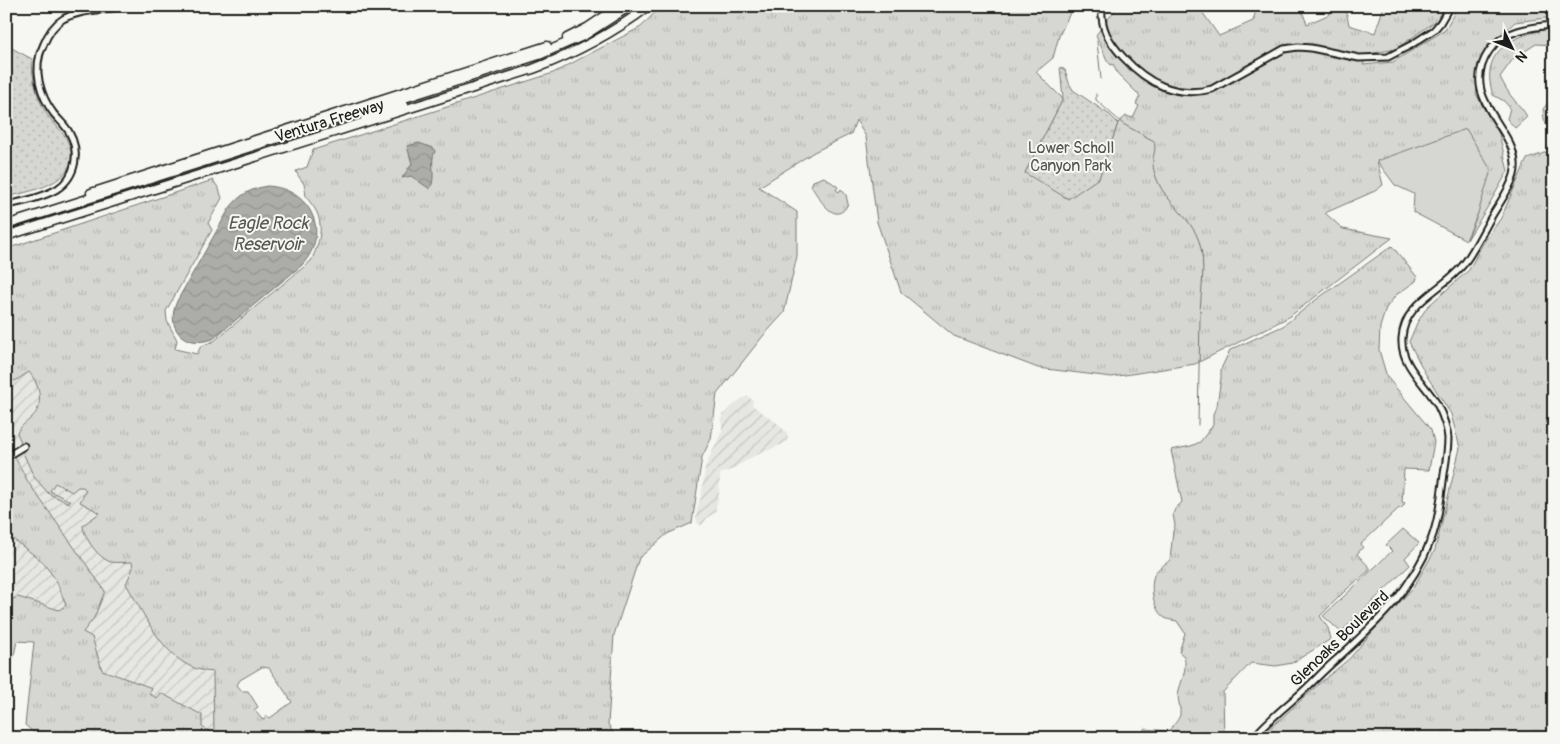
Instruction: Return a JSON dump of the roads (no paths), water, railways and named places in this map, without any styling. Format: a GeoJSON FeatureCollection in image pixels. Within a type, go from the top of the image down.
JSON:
{"type":"FeatureCollection","features":[{"type":"Feature","properties":{"kind":"highway","name":"Ventura Freeway"},"geometry":{"type":"LineString","coordinates":[[6,236],[270,151],[300,135],[337,123],[365,108],[553,45],[587,28],[620,6]]}},
{"type":"Feature","properties":{"kind":"highway"},"geometry":{"type":"LineString","coordinates":[[365,108],[562,46],[585,35],[630,6]]}},
{"type":"Feature","properties":{"kind":"highway"},"geometry":{"type":"LineString","coordinates":[[379,116],[555,56],[596,36],[642,6]]}},
{"type":"Feature","properties":{"kind":"highway","name":"Ventura Freeway"},"geometry":{"type":"LineString","coordinates":[[6,220],[255,143],[300,135],[337,123],[379,116],[560,59],[604,37],[649,6]]}},
{"type":"Feature","properties":{"kind":"highway"},"geometry":{"type":"LineString","coordinates":[[6,225],[255,143]]}},
{"type":"Feature","properties":{"kind":"highway"},"geometry":{"type":"LineString","coordinates":[[6,232],[270,151]]}},
{"type":"Feature","properties":{"kind":"street"},"geometry":{"type":"LineString","coordinates":[[6,205],[59,188],[66,181],[75,163],[75,145],[69,131],[48,105],[40,87],[38,62],[41,49],[47,37],[57,23],[65,18],[84,12],[123,6]]}},
{"type":"Feature","properties":{"kind":"street"},"geometry":{"type":"LineString","coordinates":[[1102,6],[1102,21],[1106,36],[1111,44],[1141,74],[1152,82],[1164,87],[1189,92],[1201,92],[1212,89],[1284,49],[1311,48],[1359,58],[1388,57],[1434,30],[1440,24],[1450,6]]}},
{"type":"Feature","properties":{"kind":"street","name":"Glenoaks Boulevard"},"geometry":{"type":"LineString","coordinates":[[1252,738],[1389,609],[1411,579],[1432,538],[1440,505],[1448,438],[1438,406],[1414,373],[1403,353],[1402,336],[1404,326],[1414,308],[1459,270],[1467,260],[1513,176],[1514,158],[1510,142],[1488,110],[1482,92],[1480,74],[1485,57],[1498,41],[1514,33],[1533,27],[1554,25]]}},
{"type":"Feature","properties":{"kind":"street"},"geometry":{"type":"LineString","coordinates":[[6,457],[24,446]]}},
{"type":"Feature","properties":{"kind":"water"},"geometry":{"type":"Polygon","coordinates":[[[419,143],[433,148],[435,151],[433,156],[433,179],[430,189],[411,176],[402,178],[412,164],[407,146],[419,143]]]}},
{"type":"Feature","properties":{"kind":"water","name":"Eagle Rock Reservoir"},"geometry":{"type":"Polygon","coordinates":[[[267,186],[282,189],[295,195],[305,203],[312,214],[315,226],[315,239],[311,252],[302,265],[213,339],[193,341],[185,338],[175,328],[173,320],[177,301],[229,209],[245,193],[267,186]]]}},
{"type":"Feature","properties":{"kind":"waterway"},"geometry":{"type":"LineString","coordinates":[[1097,41],[1101,79]]}},
{"type":"Feature","properties":{"kind":"waterway"},"geometry":{"type":"LineString","coordinates":[[1096,94],[1096,100],[1123,124],[1154,141],[1153,165],[1158,182],[1190,224],[1199,241],[1203,269],[1198,425]]}},
{"type":"Feature","properties":{"kind":"park label","name":"Lower Scholl Canyon Park"},"geometry":{"type":"Point","coordinates":[1071,156]}}]}
